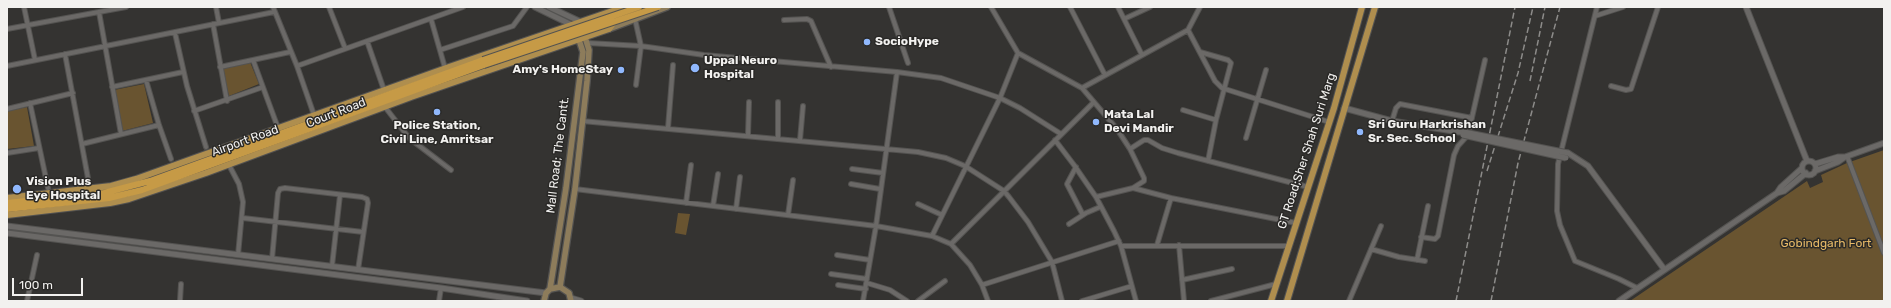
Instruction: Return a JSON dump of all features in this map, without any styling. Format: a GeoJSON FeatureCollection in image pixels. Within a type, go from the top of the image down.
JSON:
{"type":"FeatureCollection","features":[{"type":"Feature","properties":{"kind":"highway"},"geometry":{"type":"LineString","coordinates":[[484,62],[639,7]]}},
{"type":"Feature","properties":{"kind":"highway"},"geometry":{"type":"LineString","coordinates":[[484,62],[658,7]]}},
{"type":"Feature","properties":{"kind":"highway","name":"Airport Road"},"geometry":{"type":"LineString","coordinates":[[7,203],[104,193],[150,181],[484,62]]}},
{"type":"Feature","properties":{"kind":"highway","name":"Airport Road"},"geometry":{"type":"LineString","coordinates":[[7,209],[109,198],[142,190],[484,62]]}},
{"type":"Feature","properties":{"kind":"main road","name":"Court Road"},"geometry":{"type":"LineString","coordinates":[[7,198],[111,186],[136,179],[445,68],[572,25],[614,9],[624,7]]}},
{"type":"Feature","properties":{"kind":"main road"},"geometry":{"type":"LineString","coordinates":[[609,29],[624,7]]}},
{"type":"Feature","properties":{"kind":"main road","name":"Court Road"},"geometry":{"type":"LineString","coordinates":[[7,215],[103,204],[129,199],[230,165],[385,107],[584,40],[667,7]]}},
{"type":"Feature","properties":{"kind":"main road","name":"GT Road;Sher Shah Suri Marg"},"geometry":{"type":"LineString","coordinates":[[1271,301],[1329,122],[1362,7]]}},
{"type":"Feature","properties":{"kind":"main road","name":"GT Road;Sher Shah Suri Marg"},"geometry":{"type":"LineString","coordinates":[[1287,301],[1375,7]]}},
{"type":"Feature","properties":{"kind":"main road","name":"Mall Road; The Cantt."},"geometry":{"type":"LineString","coordinates":[[560,287],[575,189],[588,61],[580,22]]}},
{"type":"Feature","properties":{"kind":"main road","name":"Mall Road; The Cantt."},"geometry":{"type":"LineString","coordinates":[[544,301],[548,291],[566,188],[582,62],[584,40],[572,25]]}},
{"type":"Feature","properties":{"kind":"main road"},"geometry":{"type":"LineString","coordinates":[[548,291],[560,287],[565,289],[571,299]]}},
{"type":"Feature","properties":{"kind":"street"},"geometry":{"type":"LineString","coordinates":[[24,7],[36,60]]}},
{"type":"Feature","properties":{"kind":"street"},"geometry":{"type":"LineString","coordinates":[[91,7],[92,13]]}},
{"type":"Feature","properties":{"kind":"street"},"geometry":{"type":"LineString","coordinates":[[7,29],[126,7]]}},
{"type":"Feature","properties":{"kind":"street"},"geometry":{"type":"LineString","coordinates":[[216,7],[219,23]]}},
{"type":"Feature","properties":{"kind":"street"},"geometry":{"type":"LineString","coordinates":[[328,7],[345,48]]}},
{"type":"Feature","properties":{"kind":"street"},"geometry":{"type":"LineString","coordinates":[[297,66],[431,19],[453,9],[463,7]]}},
{"type":"Feature","properties":{"kind":"street"},"geometry":{"type":"LineString","coordinates":[[440,50],[513,26],[527,7]]}},
{"type":"Feature","properties":{"kind":"street"},"geometry":{"type":"LineString","coordinates":[[535,7],[572,25]]}},
{"type":"Feature","properties":{"kind":"street"},"geometry":{"type":"LineString","coordinates":[[889,7],[908,63]]}},
{"type":"Feature","properties":{"kind":"street"},"geometry":{"type":"LineString","coordinates":[[991,7],[1018,53],[1082,88],[1117,128],[1130,149],[1144,178],[1144,181],[1133,188],[1096,197]]}},
{"type":"Feature","properties":{"kind":"street"},"geometry":{"type":"LineString","coordinates":[[1070,7],[1105,76]]}},
{"type":"Feature","properties":{"kind":"street"},"geometry":{"type":"LineString","coordinates":[[1118,7],[1142,55]]}},
{"type":"Feature","properties":{"kind":"street"},"geometry":{"type":"LineString","coordinates":[[1124,19],[1150,7]]}},
{"type":"Feature","properties":{"kind":"street"},"geometry":{"type":"LineString","coordinates":[[1082,88],[1188,30],[1200,7]]}},
{"type":"Feature","properties":{"kind":"street"},"geometry":{"type":"LineString","coordinates":[[1597,7],[1558,164],[1557,211],[1560,225],[1575,261],[1637,288]]}},
{"type":"Feature","properties":{"kind":"street"},"geometry":{"type":"LineString","coordinates":[[1595,16],[1623,7]]}},
{"type":"Feature","properties":{"kind":"street"},"geometry":{"type":"LineString","coordinates":[[1611,86],[1626,90],[1631,89],[1658,7]]}},
{"type":"Feature","properties":{"kind":"street"},"geometry":{"type":"LineString","coordinates":[[1746,7],[1807,161],[1815,164],[1846,156],[1884,143]]}},
{"type":"Feature","properties":{"kind":"street"},"geometry":{"type":"LineString","coordinates":[[552,8],[580,22]]}},
{"type":"Feature","properties":{"kind":"street"},"geometry":{"type":"LineString","coordinates":[[7,66],[175,33],[273,9],[297,66],[314,115]]}},
{"type":"Feature","properties":{"kind":"street"},"geometry":{"type":"LineString","coordinates":[[99,12],[121,134]]}},
{"type":"Feature","properties":{"kind":"street"},"geometry":{"type":"LineString","coordinates":[[431,19],[445,68]]}},
{"type":"Feature","properties":{"kind":"street"},"geometry":{"type":"LineString","coordinates":[[635,19],[641,46],[636,85]]}},
{"type":"Feature","properties":{"kind":"street"},"geometry":{"type":"LineString","coordinates":[[784,20],[807,19],[811,21],[831,67]]}},
{"type":"Feature","properties":{"kind":"street"},"geometry":{"type":"LineString","coordinates":[[213,24],[227,100]]}},
{"type":"Feature","properties":{"kind":"street"},"geometry":{"type":"LineString","coordinates":[[1188,30],[1217,84],[1224,89],[1329,122]]}},
{"type":"Feature","properties":{"kind":"street"},"geometry":{"type":"LineString","coordinates":[[175,33],[183,72],[206,147]]}},
{"type":"Feature","properties":{"kind":"street"},"geometry":{"type":"LineString","coordinates":[[584,40],[704,55],[925,75],[954,81],[1000,98],[1020,108],[1061,134]]}},
{"type":"Feature","properties":{"kind":"street"},"geometry":{"type":"LineString","coordinates":[[367,41],[384,90]]}},
{"type":"Feature","properties":{"kind":"street"},"geometry":{"type":"LineString","coordinates":[[220,67],[290,52]]}},
{"type":"Feature","properties":{"kind":"street"},"geometry":{"type":"LineString","coordinates":[[1200,52],[1228,60],[1231,63],[1216,120],[1208,161]]}},
{"type":"Feature","properties":{"kind":"street"},"geometry":{"type":"LineString","coordinates":[[932,236],[965,166],[1000,98],[1018,53]]}},
{"type":"Feature","properties":{"kind":"street"},"geometry":{"type":"LineString","coordinates":[[64,54],[73,93],[90,189]]}},
{"type":"Feature","properties":{"kind":"street"},"geometry":{"type":"LineString","coordinates":[[253,60],[278,128]]}},
{"type":"Feature","properties":{"kind":"street"},"geometry":{"type":"LineString","coordinates":[[1422,237],[1435,239],[1438,236],[1454,155],[1458,146],[1468,135],[1485,60]]}},
{"type":"Feature","properties":{"kind":"street"},"geometry":{"type":"LineString","coordinates":[[668,128],[673,65]]}},
{"type":"Feature","properties":{"kind":"street"},"geometry":{"type":"LineString","coordinates":[[1246,138],[1266,70]]}},
{"type":"Feature","properties":{"kind":"street"},"geometry":{"type":"LineString","coordinates":[[112,87],[183,72]]}},
{"type":"Feature","properties":{"kind":"street"},"geometry":{"type":"LineString","coordinates":[[863,301],[876,226],[882,173],[897,72]]}},
{"type":"Feature","properties":{"kind":"street"},"geometry":{"type":"LineString","coordinates":[[146,80],[171,159]]}},
{"type":"Feature","properties":{"kind":"street"},"geometry":{"type":"LineString","coordinates":[[194,111],[263,87]]}},
{"type":"Feature","properties":{"kind":"street"},"geometry":{"type":"LineString","coordinates":[[7,109],[73,93]]}},
{"type":"Feature","properties":{"kind":"street"},"geometry":{"type":"LineString","coordinates":[[748,135],[749,102]]}},
{"type":"Feature","properties":{"kind":"street"},"geometry":{"type":"LineString","coordinates":[[778,102],[778,138]]}},
{"type":"Feature","properties":{"kind":"street"},"geometry":{"type":"LineString","coordinates":[[951,244],[1094,102]]}},
{"type":"Feature","properties":{"kind":"street"},"geometry":{"type":"LineString","coordinates":[[30,104],[48,188]]}},
{"type":"Feature","properties":{"kind":"street"},"geometry":{"type":"LineString","coordinates":[[1392,121],[1396,108],[1400,104],[1472,118]]}},
{"type":"Feature","properties":{"kind":"street"},"geometry":{"type":"LineString","coordinates":[[800,140],[803,106]]}},
{"type":"Feature","properties":{"kind":"street"},"geometry":{"type":"LineString","coordinates":[[385,107],[409,138],[451,170]]}},
{"type":"Feature","properties":{"kind":"street"},"geometry":{"type":"LineString","coordinates":[[1344,108],[1392,121],[1462,133],[1568,156],[1588,166],[1664,269]]}},
{"type":"Feature","properties":{"kind":"street"},"geometry":{"type":"LineString","coordinates":[[1183,110],[1216,120]]}},
{"type":"Feature","properties":{"kind":"street"},"geometry":{"type":"LineString","coordinates":[[582,121],[748,135],[932,154],[965,166],[1004,191],[1028,222],[1052,262],[1062,301]]}},
{"type":"Feature","properties":{"kind":"street"},"geometry":{"type":"LineString","coordinates":[[82,144],[159,125]]}},
{"type":"Feature","properties":{"kind":"street"},"geometry":{"type":"LineString","coordinates":[[1055,140],[1076,167],[1096,197],[1119,241],[1136,301]]}},
{"type":"Feature","properties":{"kind":"street"},"geometry":{"type":"LineString","coordinates":[[1130,149],[1144,140],[1148,140],[1166,150],[1308,187]]}},
{"type":"Feature","properties":{"kind":"street"},"geometry":{"type":"LineString","coordinates":[[7,153],[39,148]]}},
{"type":"Feature","properties":{"kind":"street"},"geometry":{"type":"LineString","coordinates":[[1619,301],[1777,193],[1784,191],[1806,174],[1812,174],[1815,171],[1838,162],[1846,156]]}},
{"type":"Feature","properties":{"kind":"street"},"geometry":{"type":"LineString","coordinates":[[1846,156],[1884,253]]}},
{"type":"Feature","properties":{"kind":"street"},"geometry":{"type":"LineString","coordinates":[[1777,193],[1807,161]]}},
{"type":"Feature","properties":{"kind":"street"},"geometry":{"type":"LineString","coordinates":[[1815,164],[1815,171]]}},
{"type":"Feature","properties":{"kind":"street"},"geometry":{"type":"LineString","coordinates":[[230,165],[242,193],[243,218],[238,255]]}},
{"type":"Feature","properties":{"kind":"street"},"geometry":{"type":"LineString","coordinates":[[686,203],[691,165]]}},
{"type":"Feature","properties":{"kind":"street"},"geometry":{"type":"LineString","coordinates":[[1076,167],[1067,184],[1083,215]]}},
{"type":"Feature","properties":{"kind":"street"},"geometry":{"type":"LineString","coordinates":[[1802,168],[1806,174]]}},
{"type":"Feature","properties":{"kind":"street"},"geometry":{"type":"LineString","coordinates":[[852,169],[882,173]]}},
{"type":"Feature","properties":{"kind":"street"},"geometry":{"type":"LineString","coordinates":[[714,206],[718,174]]}},
{"type":"Feature","properties":{"kind":"street"},"geometry":{"type":"LineString","coordinates":[[736,209],[740,177]]}},
{"type":"Feature","properties":{"kind":"street"},"geometry":{"type":"LineString","coordinates":[[788,215],[793,180]]}},
{"type":"Feature","properties":{"kind":"street"},"geometry":{"type":"LineString","coordinates":[[851,184],[880,189]]}},
{"type":"Feature","properties":{"kind":"street"},"geometry":{"type":"LineString","coordinates":[[272,259],[278,193],[282,188],[340,196],[362,197],[368,200],[358,270]]}},
{"type":"Feature","properties":{"kind":"street"},"geometry":{"type":"LineString","coordinates":[[1133,188],[1171,198],[1296,223]]}},
{"type":"Feature","properties":{"kind":"street"},"geometry":{"type":"LineString","coordinates":[[575,189],[876,226],[932,236],[951,244],[970,265],[982,285],[988,301]]}},
{"type":"Feature","properties":{"kind":"street"},"geometry":{"type":"LineString","coordinates":[[332,266],[340,196]]}},
{"type":"Feature","properties":{"kind":"street"},"geometry":{"type":"LineString","coordinates":[[1157,245],[1171,198]]}},
{"type":"Feature","properties":{"kind":"street"},"geometry":{"type":"LineString","coordinates":[[918,204],[942,215]]}},
{"type":"Feature","properties":{"kind":"street"},"geometry":{"type":"LineString","coordinates":[[1417,260],[1428,206]]}},
{"type":"Feature","properties":{"kind":"street"},"geometry":{"type":"LineString","coordinates":[[1069,224],[1100,207]]}},
{"type":"Feature","properties":{"kind":"street"},"geometry":{"type":"LineString","coordinates":[[243,218],[363,232]]}},
{"type":"Feature","properties":{"kind":"street"},"geometry":{"type":"LineString","coordinates":[[7,226],[358,270],[548,291]]}},
{"type":"Feature","properties":{"kind":"street"},"geometry":{"type":"LineString","coordinates":[[1349,301],[1381,226]]}},
{"type":"Feature","properties":{"kind":"street"},"geometry":{"type":"LineString","coordinates":[[7,233],[441,288],[527,301]]}},
{"type":"Feature","properties":{"kind":"street"},"geometry":{"type":"LineString","coordinates":[[982,285],[1119,241]]}},
{"type":"Feature","properties":{"kind":"street"},"geometry":{"type":"LineString","coordinates":[[1179,245],[1184,301]]}},
{"type":"Feature","properties":{"kind":"street"},"geometry":{"type":"LineString","coordinates":[[1121,246],[1288,246]]}},
{"type":"Feature","properties":{"kind":"street"},"geometry":{"type":"LineString","coordinates":[[1371,249],[1399,257],[1425,261]]}},
{"type":"Feature","properties":{"kind":"street"},"geometry":{"type":"LineString","coordinates":[[26,301],[37,255]]}},
{"type":"Feature","properties":{"kind":"street"},"geometry":{"type":"LineString","coordinates":[[837,255],[870,260]]}},
{"type":"Feature","properties":{"kind":"street"},"geometry":{"type":"LineString","coordinates":[[1182,280],[1232,269]]}},
{"type":"Feature","properties":{"kind":"street"},"geometry":{"type":"LineString","coordinates":[[832,274],[867,281],[890,290],[907,301]]}},
{"type":"Feature","properties":{"kind":"street"},"geometry":{"type":"LineString","coordinates":[[918,301],[945,281]]}},
{"type":"Feature","properties":{"kind":"street"},"geometry":{"type":"LineString","coordinates":[[180,301],[181,284]]}},
{"type":"Feature","properties":{"kind":"street"},"geometry":{"type":"LineString","coordinates":[[1212,301],[1276,284]]}},
{"type":"Feature","properties":{"kind":"street"},"geometry":{"type":"LineString","coordinates":[[838,285],[866,289]]}},
{"type":"Feature","properties":{"kind":"street"},"geometry":{"type":"LineString","coordinates":[[1082,301],[1132,286]]}},
{"type":"Feature","properties":{"kind":"street"},"geometry":{"type":"LineString","coordinates":[[439,301],[441,288]]}},
{"type":"Feature","properties":{"kind":"street"},"geometry":{"type":"LineString","coordinates":[[571,299],[581,301]]}},
{"type":"Feature","properties":{"kind":"green space"},"geometry":{"type":"Polygon","coordinates":[[[250,62],[259,84],[229,96],[222,68],[250,62]]]}},
{"type":"Feature","properties":{"kind":"green space"},"geometry":{"type":"Polygon","coordinates":[[[144,84],[153,123],[122,131],[114,90],[144,84]]]}},
{"type":"Feature","properties":{"kind":"green space"},"geometry":{"type":"Polygon","coordinates":[[[27,107],[34,146],[7,149],[7,111],[27,107]]]}},
{"type":"Feature","properties":{"kind":"green space","name":"Gobindgarh Fort"},"geometry":{"type":"Polygon","coordinates":[[[1884,150],[1884,301],[1630,301],[1807,181],[1810,188],[1823,182],[1821,175],[1847,163],[1884,150]]]}},
{"type":"Feature","properties":{"kind":"green space"},"geometry":{"type":"Polygon","coordinates":[[[678,213],[690,214],[686,235],[675,233],[678,213]]]}},
{"type":"Feature","properties":{"kind":"railway"},"geometry":{"type":"LineString","coordinates":[[1456,301],[1515,7]]}},
{"type":"Feature","properties":{"kind":"railway"},"geometry":{"type":"LineString","coordinates":[[1487,171],[1518,73],[1533,7]]}},
{"type":"Feature","properties":{"kind":"railway"},"geometry":{"type":"LineString","coordinates":[[1530,81],[1545,7]]}},
{"type":"Feature","properties":{"kind":"railway"},"geometry":{"type":"LineString","coordinates":[[1491,301],[1518,163],[1560,7]]}},
{"type":"Feature","properties":{"kind":"place","name":"SocioHype"},"geometry":{"type":"Point","coordinates":[867,42]}},
{"type":"Feature","properties":{"kind":"place","name":"Uppal Neuro Hospital"},"geometry":{"type":"Point","coordinates":[695,68]}},
{"type":"Feature","properties":{"kind":"place","name":"Amy's HomeStay"},"geometry":{"type":"Point","coordinates":[621,70]}},
{"type":"Feature","properties":{"kind":"place","name":"Police Station, Civil Line, Amritsar"},"geometry":{"type":"Point","coordinates":[437,112]}},
{"type":"Feature","properties":{"kind":"place","name":"Mata Lal Devi Mandir"},"geometry":{"type":"Point","coordinates":[1096,122]}},
{"type":"Feature","properties":{"kind":"place","name":"Sri Guru Harkrishan Sr. Sec. School"},"geometry":{"type":"Point","coordinates":[1360,132]}},
{"type":"Feature","properties":{"kind":"place","name":"Vision Plus Eye Hospital"},"geometry":{"type":"Point","coordinates":[17,189]}}]}
